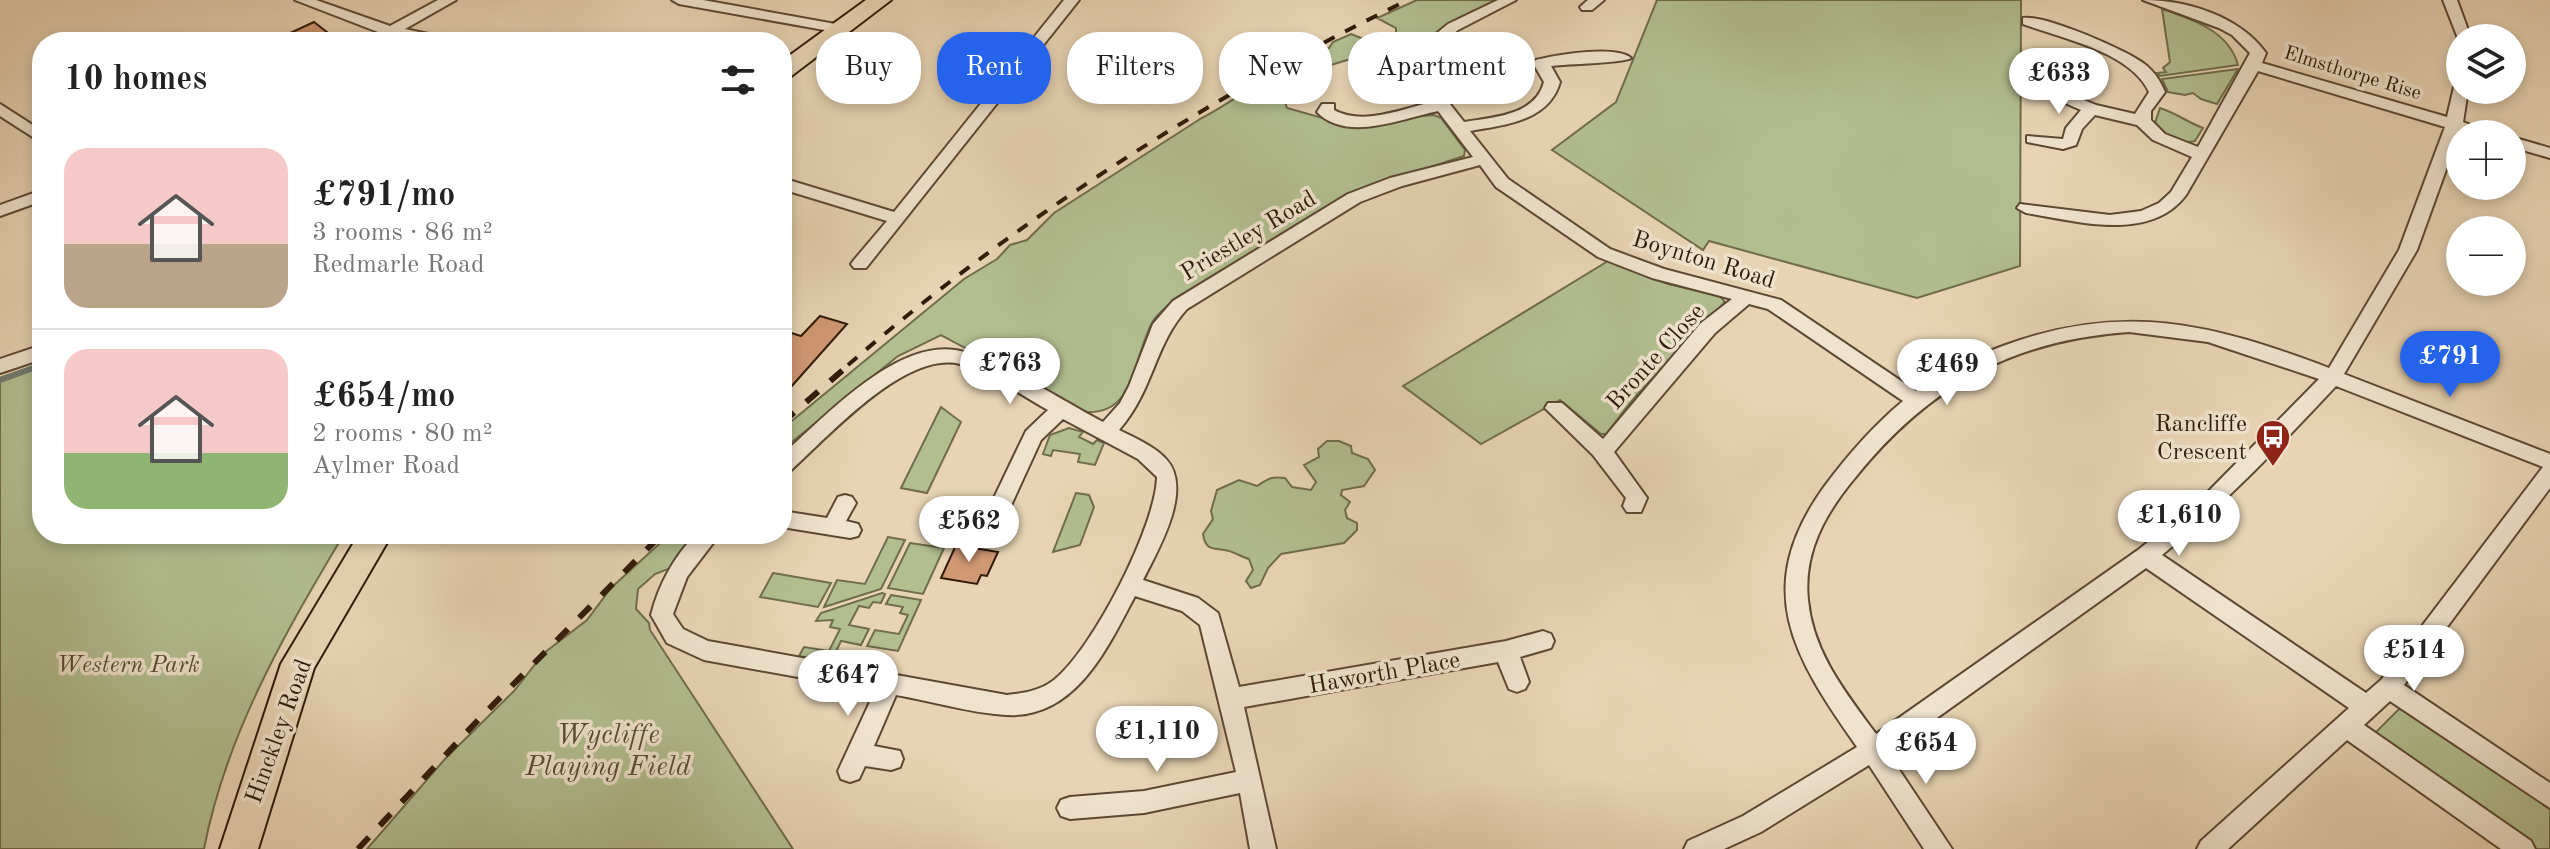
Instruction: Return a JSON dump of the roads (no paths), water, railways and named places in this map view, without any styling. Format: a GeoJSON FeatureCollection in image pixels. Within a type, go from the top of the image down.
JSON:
{"type":"FeatureCollection","features":[{"type":"Feature","properties":{"kind":"main road"},"geometry":{"type":"LineString","coordinates":[[792,65],[880,0]]}},
{"type":"Feature","properties":{"kind":"main road","name":"Hinckley Road"},"geometry":{"type":"LineString","coordinates":[[239,849],[298,664],[370,544]]}},
{"type":"Feature","properties":{"kind":"street"},"geometry":{"type":"LineString","coordinates":[[302,0],[396,32]]}},
{"type":"Feature","properties":{"kind":"street"},"geometry":{"type":"LineString","coordinates":[[391,31],[449,0]]}},
{"type":"Feature","properties":{"kind":"street"},"geometry":{"type":"LineString","coordinates":[[679,0],[841,29]]}},
{"type":"Feature","properties":{"kind":"street"},"geometry":{"type":"LineString","coordinates":[[860,264],[1072,0]]}},
{"type":"Feature","properties":{"kind":"street"},"geometry":{"type":"LineString","coordinates":[[1447,32],[1509,0]]}},
{"type":"Feature","properties":{"kind":"street"},"geometry":{"type":"LineString","coordinates":[[2026,208],[2050,219],[2110,220],[2156,212],[2178,195],[2254,65],[2258,53],[2243,34],[2150,0]]}},
{"type":"Feature","properties":{"kind":"street"},"geometry":{"type":"LineString","coordinates":[[2450,0],[2459,24]]}},
{"type":"Feature","properties":{"kind":"street"},"geometry":{"type":"LineString","coordinates":[[2028,21],[2051,25],[2124,57],[2148,73],[2156,83],[2157,92],[2143,111],[2143,121]]}},
{"type":"Feature","properties":{"kind":"street"},"geometry":{"type":"LineString","coordinates":[[1460,128],[1513,117],[1530,111],[1544,101],[1552,82],[1538,59],[1614,55]]}},
{"type":"Feature","properties":{"kind":"street","name":"Elmsthorpe Rise"},"geometry":{"type":"LineString","coordinates":[[2254,65],[2446,123]]}},
{"type":"Feature","properties":{"kind":"street"},"geometry":{"type":"LineString","coordinates":[[2026,81],[2091,109],[2143,121],[2159,137],[2200,154]]}},
{"type":"Feature","properties":{"kind":"street"},"geometry":{"type":"LineString","coordinates":[[1321,111],[1341,119],[1378,120],[1443,105]]}},
{"type":"Feature","properties":{"kind":"street","name":"Boynton Road"},"geometry":{"type":"LineString","coordinates":[[1443,105],[1502,183],[1604,253],[1658,274],[1774,304],[1917,401]]}},
{"type":"Feature","properties":{"kind":"street"},"geometry":{"type":"LineString","coordinates":[[0,109],[32,131]]}},
{"type":"Feature","properties":{"kind":"street"},"geometry":{"type":"LineString","coordinates":[[2033,139],[2063,144],[2070,142],[2074,128],[2091,109]]}},
{"type":"Feature","properties":{"kind":"street"},"geometry":{"type":"LineString","coordinates":[[2526,146],[2550,153]]}},
{"type":"Feature","properties":{"kind":"street"},"geometry":{"type":"LineString","coordinates":[[1697,849],[1752,824],[1873,750],[2146,556],[2256,459],[2333,377],[2408,250],[2446,147]]}},
{"type":"Feature","properties":{"kind":"street","name":"Priestley Road"},"geometry":{"type":"LineString","coordinates":[[1105,432],[1127,408],[1139,386],[1162,324],[1180,305],[1354,198],[1396,182],[1484,159]]}},
{"type":"Feature","properties":{"kind":"street"},"geometry":{"type":"LineString","coordinates":[[792,186],[898,219]]}},
{"type":"Feature","properties":{"kind":"street"},"geometry":{"type":"LineString","coordinates":[[0,211],[32,199]]}},
{"type":"Feature","properties":{"kind":"street","name":"Bronte Close"},"geometry":{"type":"LineString","coordinates":[[1603,449],[1614,442],[1708,328],[1746,296]]}},
{"type":"Feature","properties":{"kind":"street"},"geometry":{"type":"LineString","coordinates":[[1939,849],[1835,699],[1806,641],[1797,607],[1796,577],[1801,550],[1831,493],[1887,428],[1946,380],[2034,342],[2114,327],[2152,326],[2187,331],[2267,353],[2550,462]]}},
{"type":"Feature","properties":{"kind":"street"},"geometry":{"type":"LineString","coordinates":[[0,366],[32,355]]}},
{"type":"Feature","properties":{"kind":"street"},"geometry":{"type":"LineString","coordinates":[[699,544],[686,556],[667,589],[662,615],[675,636],[704,650],[1007,705],[1048,696],[1066,685],[1082,668],[1129,585],[1169,494],[1167,478],[1152,458],[972,361],[947,355],[931,356],[889,376],[792,458]]}},
{"type":"Feature","properties":{"kind":"street"},"geometry":{"type":"LineString","coordinates":[[1001,506],[1033,436],[1062,408]]}},
{"type":"Feature","properties":{"kind":"street"},"geometry":{"type":"LineString","coordinates":[[1555,408],[1603,449],[1620,469],[1637,498],[1634,506]]}},
{"type":"Feature","properties":{"kind":"street"},"geometry":{"type":"LineString","coordinates":[[2210,849],[2389,687],[2550,473]]}},
{"type":"Feature","properties":{"kind":"street"},"geometry":{"type":"LineString","coordinates":[[792,520],[842,528],[845,503]]}},
{"type":"Feature","properties":{"kind":"street"},"geometry":{"type":"LineString","coordinates":[[2146,556],[2367,707]]}},
{"type":"Feature","properties":{"kind":"street"},"geometry":{"type":"LineString","coordinates":[[1129,585],[1190,604],[1210,620],[1250,780],[1263,849]]}},
{"type":"Feature","properties":{"kind":"street","name":"Haworth Place"},"geometry":{"type":"LineString","coordinates":[[1229,699],[1506,651],[1543,641]]}},
{"type":"Feature","properties":{"kind":"street"},"geometry":{"type":"LineString","coordinates":[[1506,651],[1517,682]]}},
{"type":"Feature","properties":{"kind":"street"},"geometry":{"type":"LineString","coordinates":[[889,685],[854,763],[891,759]]}},
{"type":"Feature","properties":{"kind":"street"},"geometry":{"type":"LineString","coordinates":[[2389,687],[2550,797]]}},
{"type":"Feature","properties":{"kind":"street"},"geometry":{"type":"LineString","coordinates":[[2347,727],[2522,849]]}},
{"type":"Feature","properties":{"kind":"street"},"geometry":{"type":"LineString","coordinates":[[1070,808],[1144,802],[1250,780]]}},
{"type":"Feature","properties":{"kind":"waterway"},"geometry":{"type":"LineString","coordinates":[[0,380],[32,369]]}},
{"type":"Feature","properties":{"kind":"railway"},"geometry":{"type":"LineString","coordinates":[[848,365],[979,260],[1116,164],[1260,78],[1408,0]]}},
{"type":"Feature","properties":{"kind":"railway"},"geometry":{"type":"LineString","coordinates":[[792,414],[851,363]]}},
{"type":"Feature","properties":{"kind":"railway"},"geometry":{"type":"LineString","coordinates":[[358,849],[480,718],[652,544]]}},
{"type":"Feature","properties":{"kind":"place","name":"Rancliffe Crescent"},"geometry":{"type":"Point","coordinates":[2273,468]}},
{"type":"Feature","properties":{"kind":"park label","name":"Western Park"},"geometry":{"type":"Point","coordinates":[128,664]}},
{"type":"Feature","properties":{"kind":"park label","name":"Wycliffe Playing Field"},"geometry":{"type":"Point","coordinates":[608,749]}}]}
